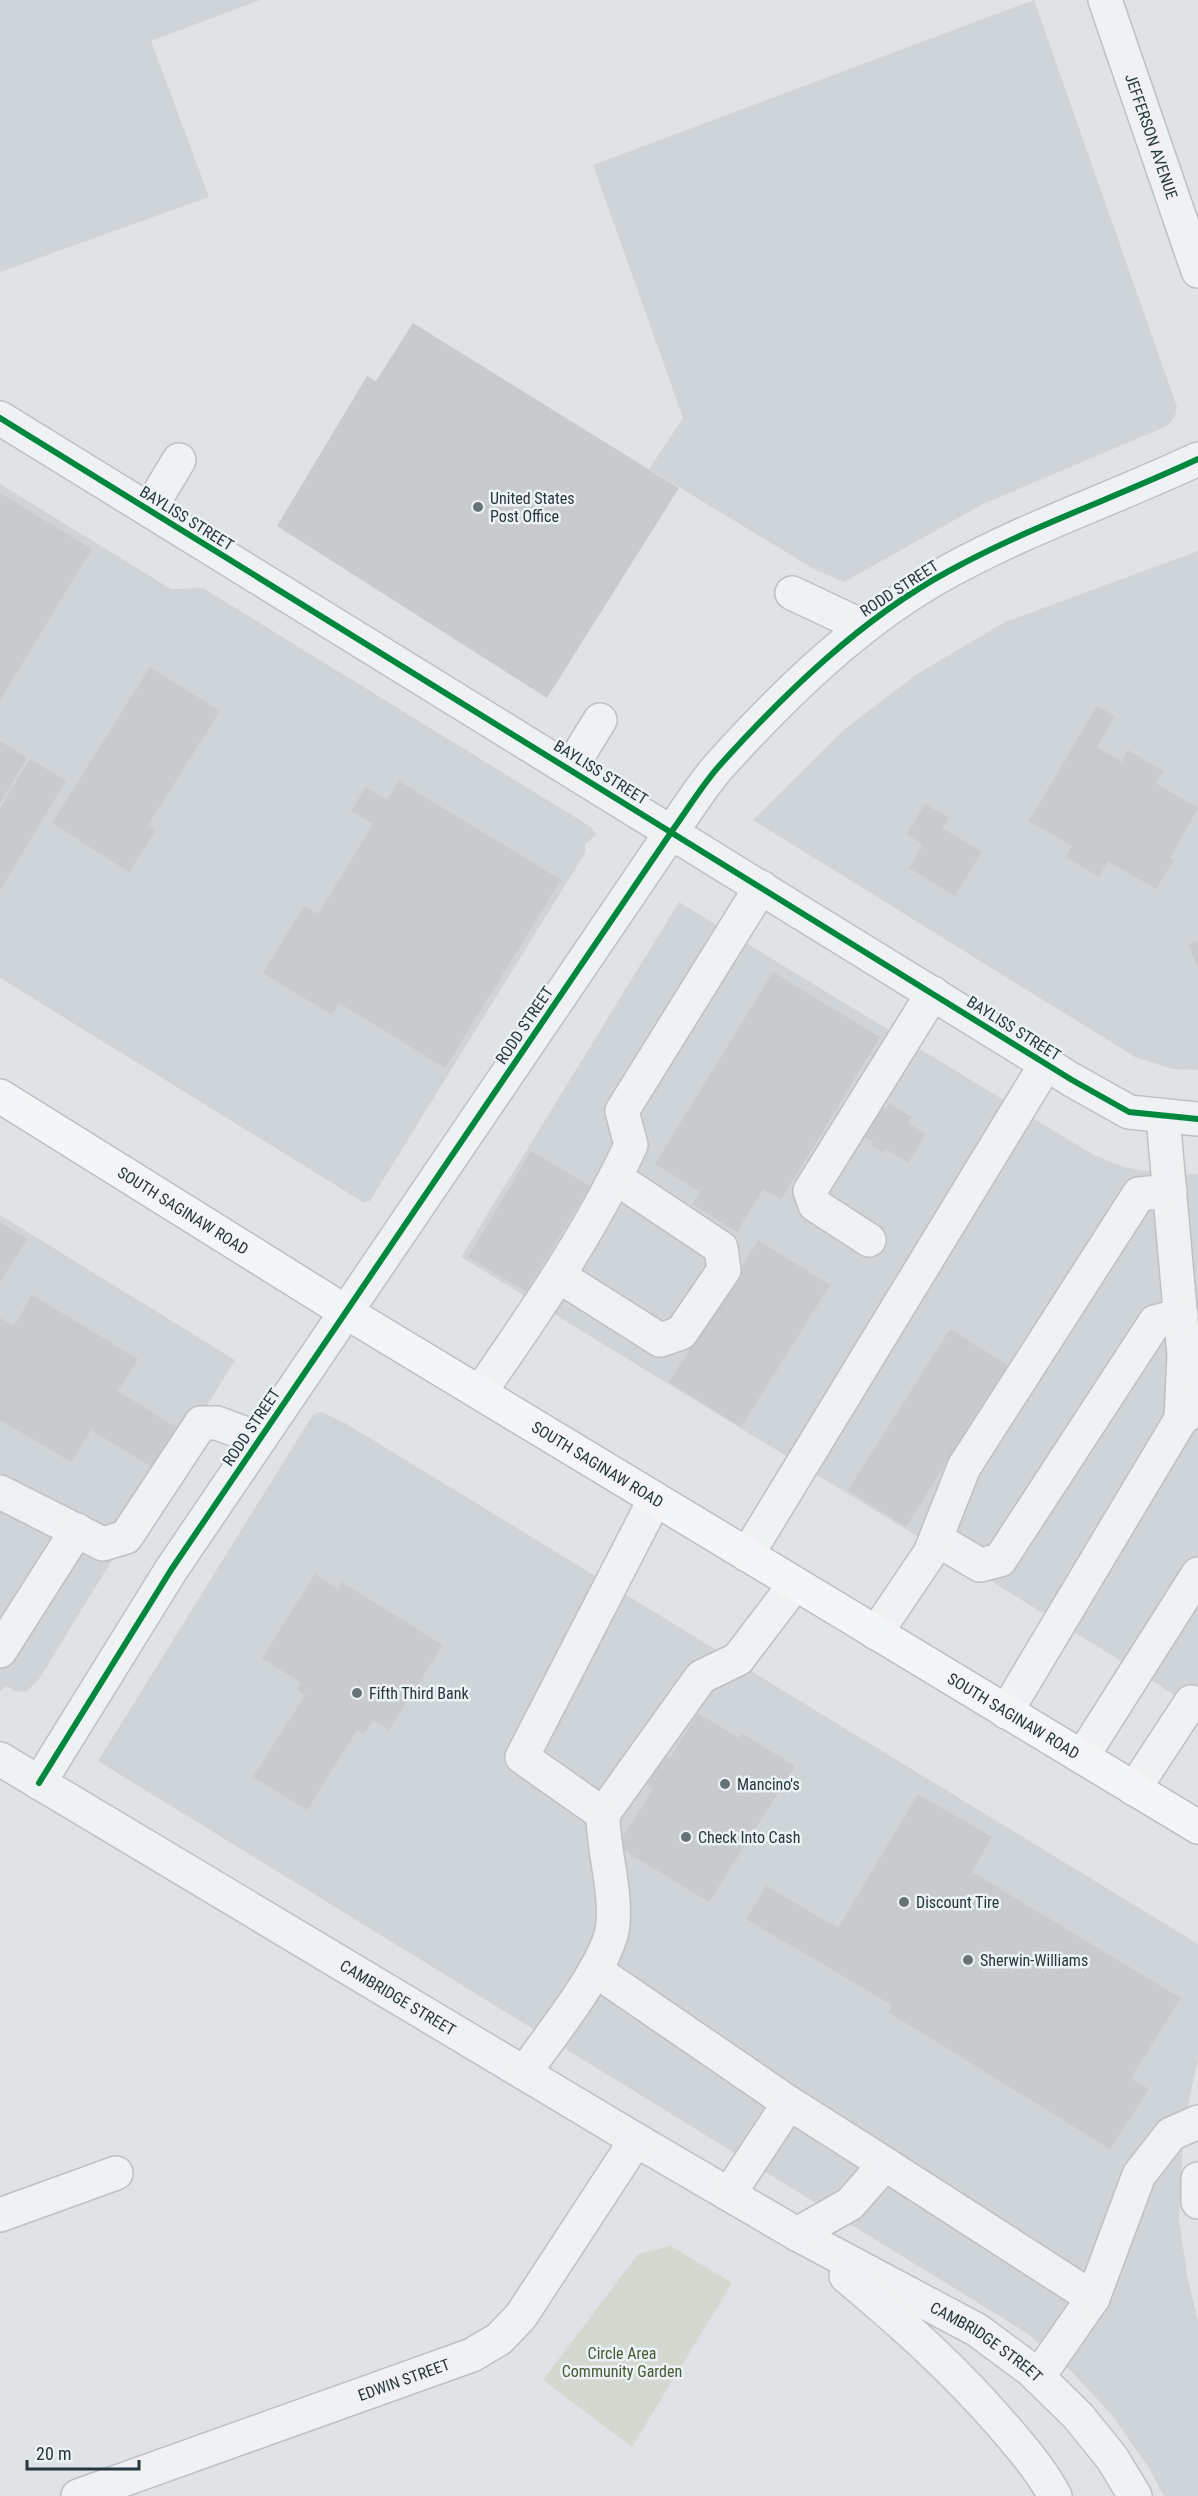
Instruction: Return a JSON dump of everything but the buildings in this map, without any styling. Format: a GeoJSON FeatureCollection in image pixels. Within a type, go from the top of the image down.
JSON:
{"type":"FeatureCollection","features":[{"type":"Feature","properties":{"kind":"main road","name":"SOUTH SAGINAW ROAD"},"geometry":{"type":"LineString","coordinates":[[0,1096],[346,1312],[1198,1827]]}},
{"type":"Feature","properties":{"kind":"street","name":"JEFFERSON AVENUE"},"geometry":{"type":"LineString","coordinates":[[1105,0],[1198,271]]}},
{"type":"Feature","properties":{"kind":"street","name":"BAYLISS STREET"},"geometry":{"type":"LineString","coordinates":[[0,418],[1046,1064],[1130,1112],[1198,1119]]}},
{"type":"Feature","properties":{"kind":"street","name":"RODD STREET"},"geometry":{"type":"LineString","coordinates":[[39,1783],[171,1570],[672,831],[719,766],[782,700],[864,627],[946,572],[995,547],[1198,459]]}},
{"type":"Feature","properties":{"kind":"street"},"geometry":{"type":"LineString","coordinates":[[149,510],[179,460]]}},
{"type":"Feature","properties":{"kind":"street"},"geometry":{"type":"LineString","coordinates":[[792,593],[864,627]]}},
{"type":"Feature","properties":{"kind":"street"},"geometry":{"type":"LineString","coordinates":[[570,769],[600,720]]}},
{"type":"Feature","properties":{"kind":"street"},"geometry":{"type":"LineString","coordinates":[[480,1392],[559,1276],[616,1178],[631,1145],[621,1111],[761,887]]}},
{"type":"Feature","properties":{"kind":"street"},"geometry":{"type":"LineString","coordinates":[[869,1240],[815,1205],[810,1191],[933,993]]}},
{"type":"Feature","properties":{"kind":"street"},"geometry":{"type":"LineString","coordinates":[[747,1555],[1046,1064]]}},
{"type":"Feature","properties":{"kind":"street"},"geometry":{"type":"LineString","coordinates":[[1006,1712],[1190,1413],[1163,1117]]}},
{"type":"Feature","properties":{"kind":"street"},"geometry":{"type":"LineString","coordinates":[[559,1276],[660,1340],[681,1333],[724,1270],[721,1248],[616,1178]]}},
{"type":"Feature","properties":{"kind":"street"},"geometry":{"type":"LineString","coordinates":[[876,1633],[922,1568],[964,1467],[1139,1194],[1170,1191]]}},
{"type":"Feature","properties":{"kind":"street"},"geometry":{"type":"LineString","coordinates":[[936,1539],[980,1565],[1000,1560],[1155,1322],[1181,1315]]}},
{"type":"Feature","properties":{"kind":"street"},"geometry":{"type":"LineString","coordinates":[[0,1492],[103,1544],[126,1537],[201,1423],[217,1423],[260,1438]]}},
{"type":"Feature","properties":{"kind":"street"},"geometry":{"type":"LineString","coordinates":[[603,1814],[522,1756],[655,1499]]}},
{"type":"Feature","properties":{"kind":"street"},"geometry":{"type":"LineString","coordinates":[[0,1651],[76,1530]]}},
{"type":"Feature","properties":{"kind":"street"},"geometry":{"type":"LineString","coordinates":[[1082,1757],[1198,1574]]}},
{"type":"Feature","properties":{"kind":"street"},"geometry":{"type":"LineString","coordinates":[[524,2073],[596,1971],[613,1925],[611,1877],[603,1840],[603,1814],[701,1677],[738,1659],[795,1584]]}},
{"type":"Feature","properties":{"kind":"street"},"geometry":{"type":"LineString","coordinates":[[1134,1789],[1191,1702]]}},
{"type":"Feature","properties":{"kind":"street","name":"CAMBRIDGE STREET"},"geometry":{"type":"LineString","coordinates":[[0,1759],[636,2140],[797,2234],[977,2330],[1038,2377],[1078,2416],[1112,2458],[1135,2496]]}},
{"type":"Feature","properties":{"kind":"street"},"geometry":{"type":"LineString","coordinates":[[596,1971],[789,2103],[1093,2298]]}},
{"type":"Feature","properties":{"kind":"street"},"geometry":{"type":"LineString","coordinates":[[729,2194],[789,2103]]}},
{"type":"Feature","properties":{"kind":"street"},"geometry":{"type":"LineString","coordinates":[[1038,2377],[1093,2298],[1139,2175],[1171,2134],[1198,2122]]}},
{"type":"Feature","properties":{"kind":"street","name":"EDWIN STREET"},"geometry":{"type":"LineString","coordinates":[[78,2496],[472,2355],[499,2339],[520,2316],[636,2140]]}},
{"type":"Feature","properties":{"kind":"street"},"geometry":{"type":"LineString","coordinates":[[797,2234],[850,2204],[885,2164]]}},
{"type":"Feature","properties":{"kind":"street"},"geometry":{"type":"LineString","coordinates":[[0,2215],[116,2173]]}},
{"type":"Feature","properties":{"kind":"street"},"geometry":{"type":"LineString","coordinates":[[1198,2179],[1198,2202]]}},
{"type":"Feature","properties":{"kind":"street","name":"CAMBRIDGE STREET"},"geometry":{"type":"LineString","coordinates":[[797,2234],[930,2348],[976,2394],[1019,2444],[1046,2479],[1055,2496]]}},
{"type":"Feature","properties":{"kind":"shaded area"},"geometry":{"type":"Polygon","coordinates":[[[0,0],[260,0],[151,41],[209,197],[0,272],[0,0]]]}},
{"type":"Feature","properties":{"kind":"shaded area"},"geometry":{"type":"Polygon","coordinates":[[[1034,0],[1177,407],[1175,416],[1167,426],[983,504],[844,582],[814,569],[649,469],[683,418],[593,165],[1034,0]]]}},
{"type":"Feature","properties":{"kind":"shaded area"},"geometry":{"type":"Polygon","coordinates":[[[0,484],[171,589],[203,588],[591,827],[596,835],[585,844],[585,853],[370,1201],[363,1202],[0,978],[0,484]]]}},
{"type":"Feature","properties":{"kind":"shaded area"},"geometry":{"type":"Polygon","coordinates":[[[1198,551],[1198,1070],[1172,1069],[1135,1057],[753,820],[846,728],[917,674],[1005,622],[1198,551]]]}},
{"type":"Feature","properties":{"kind":"shaded area"},"geometry":{"type":"Polygon","coordinates":[[[679,902],[1092,1154],[1123,1167],[1171,1175],[1198,1174],[1198,1711],[1136,1670],[461,1257],[679,902]]]}},
{"type":"Feature","properties":{"kind":"shaded area"},"geometry":{"type":"Polygon","coordinates":[[[0,1215],[235,1360],[39,1679],[27,1691],[17,1692],[7,1686],[0,1691],[0,1215]]]}},
{"type":"Feature","properties":{"kind":"shaded area"},"geometry":{"type":"Polygon","coordinates":[[[321,1412],[345,1423],[1198,1944],[1198,2059],[1184,2124],[1179,2219],[1187,2276],[1198,2320],[1198,2496],[1164,2496],[1149,2468],[1112,2415],[1072,2372],[1027,2333],[98,1761],[307,1424],[313,1415],[321,1412]]]}},
{"type":"Feature","properties":{"kind":"green space","name":"Circle Area Community Garden"},"geometry":{"type":"Polygon","coordinates":[[[671,2246],[732,2283],[632,2447],[543,2380],[638,2254],[671,2246]]]}},
{"type":"Feature","properties":{"kind":"cycle path"},"geometry":{"type":"LineString","coordinates":[[0,418],[1072,1080],[1129,1112],[1198,1119]]}},
{"type":"Feature","properties":{"kind":"cycle path"},"geometry":{"type":"LineString","coordinates":[[39,1783],[171,1570],[672,831],[720,765],[771,710],[827,658],[886,611],[917,590],[1010,540],[1198,459]]}},
{"type":"Feature","properties":{"kind":"place","name":"United States Post Office"},"geometry":{"type":"Point","coordinates":[478,507]}},
{"type":"Feature","properties":{"kind":"place","name":"Fifth Third Bank"},"geometry":{"type":"Point","coordinates":[357,1693]}},
{"type":"Feature","properties":{"kind":"place","name":"Mancino's"},"geometry":{"type":"Point","coordinates":[725,1784]}},
{"type":"Feature","properties":{"kind":"place","name":"Check Into Cash"},"geometry":{"type":"Point","coordinates":[686,1837]}},
{"type":"Feature","properties":{"kind":"place","name":"Discount Tire"},"geometry":{"type":"Point","coordinates":[904,1902]}},
{"type":"Feature","properties":{"kind":"place","name":"Sherwin-Williams"},"geometry":{"type":"Point","coordinates":[968,1960]}}]}
